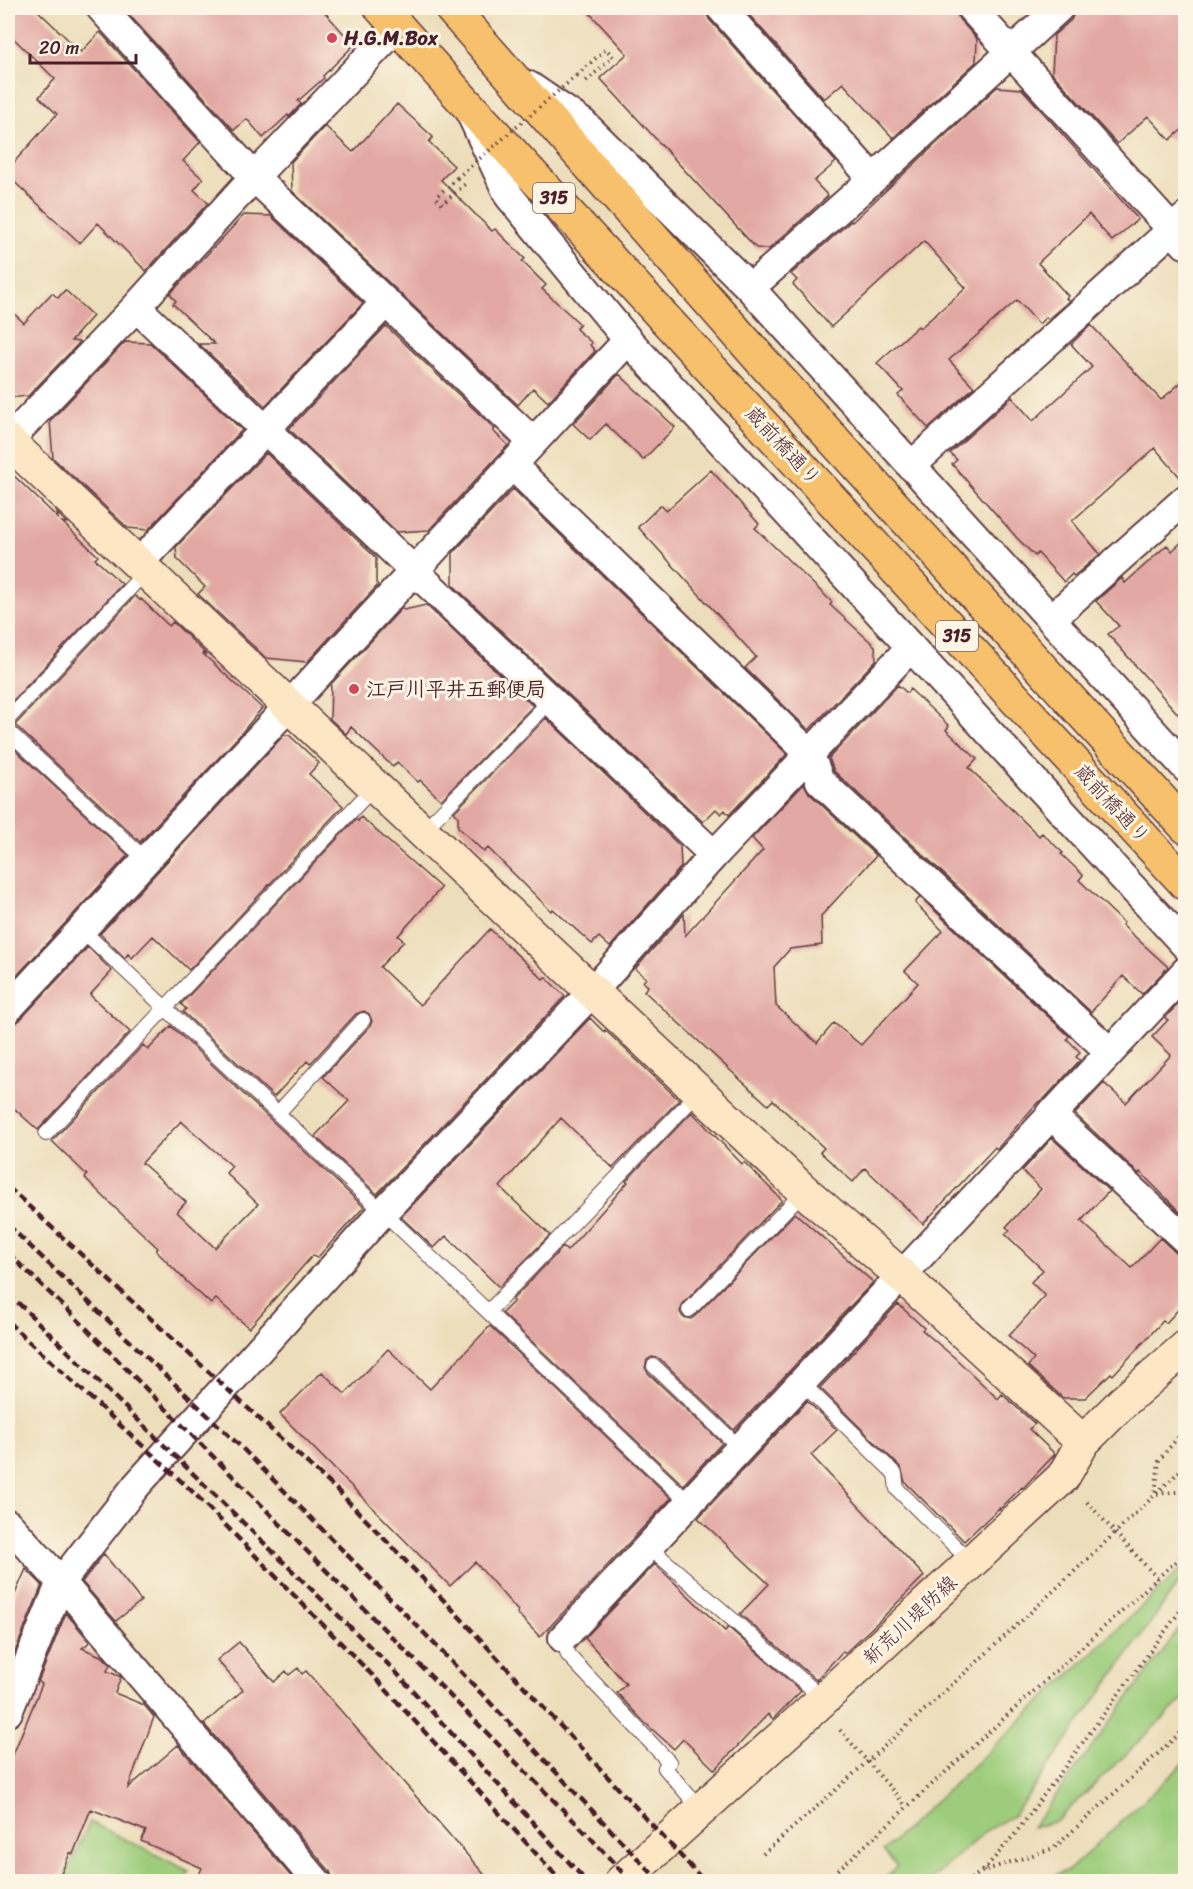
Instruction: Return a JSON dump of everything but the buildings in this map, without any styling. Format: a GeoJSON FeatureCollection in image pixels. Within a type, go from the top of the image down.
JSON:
{"type":"FeatureCollection","features":[{"type":"Feature","properties":{"kind":"main road","name":"蔵前橋通り"},"geometry":{"type":"LineString","coordinates":[[451,8],[761,360],[1185,827]]}},
{"type":"Feature","properties":{"kind":"main road","name":"蔵前橋通り"},"geometry":{"type":"LineString","coordinates":[[390,17],[465,102],[1185,884]]}},
{"type":"Feature","properties":{"kind":"street"},"geometry":{"type":"LineString","coordinates":[[101,8],[254,177],[533,442]]}},
{"type":"Feature","properties":{"kind":"street"},"geometry":{"type":"LineString","coordinates":[[721,8],[873,179]]}},
{"type":"Feature","properties":{"kind":"street"},"geometry":{"type":"LineString","coordinates":[[911,466],[1181,230],[970,8]]}},
{"type":"Feature","properties":{"kind":"street"},"geometry":{"type":"LineString","coordinates":[[750,288],[873,179],[1059,8]]}},
{"type":"Feature","properties":{"kind":"street"},"geometry":{"type":"LineString","coordinates":[[390,17],[254,177],[136,307],[8,441],[804,1191],[901,1275],[1083,1442]]}},
{"type":"Feature","properties":{"kind":"street"},"geometry":{"type":"LineString","coordinates":[[503,68],[583,123],[750,288],[1185,768]]}},
{"type":"Feature","properties":{"kind":"street"},"geometry":{"type":"LineString","coordinates":[[465,102],[509,196],[628,340],[1185,946]]}},
{"type":"Feature","properties":{"kind":"street"},"geometry":{"type":"LineString","coordinates":[[142,567],[265,429],[386,302]]}},
{"type":"Feature","properties":{"kind":"street"},"geometry":{"type":"LineString","coordinates":[[136,307],[714,855]]}},
{"type":"Feature","properties":{"kind":"street"},"geometry":{"type":"LineString","coordinates":[[8,1007],[628,340]]}},
{"type":"Feature","properties":{"kind":"street"},"geometry":{"type":"LineString","coordinates":[[512,465],[809,753],[820,781],[1110,1052]]}},
{"type":"Feature","properties":{"kind":"street"},"geometry":{"type":"LineString","coordinates":[[1051,619],[1185,499]]}},
{"type":"Feature","properties":{"kind":"street"},"geometry":{"type":"LineString","coordinates":[[10,1697],[61,1582],[136,1486],[383,1212],[593,991],[714,855],[911,647]]}},
{"type":"Feature","properties":{"kind":"street"},"geometry":{"type":"LineString","coordinates":[[563,1638],[1185,970]]}},
{"type":"Feature","properties":{"kind":"street"},"geometry":{"type":"LineString","coordinates":[[1050,1114],[1185,1240]]}},
{"type":"Feature","properties":{"kind":"street","name":"新荒川堤防線"},"geometry":{"type":"LineString","coordinates":[[621,1881],[818,1704],[1064,1477],[1083,1442],[1124,1401],[1185,1347]]}},
{"type":"Feature","properties":{"kind":"street"},"geometry":{"type":"LineString","coordinates":[[8,1524],[61,1582],[317,1881]]}},
{"type":"Feature","properties":{"kind":"lane"},"geometry":{"type":"LineString","coordinates":[[8,719],[142,567]]}},
{"type":"Feature","properties":{"kind":"lane"},"geometry":{"type":"LineString","coordinates":[[423,831],[551,700]]}},
{"type":"Feature","properties":{"kind":"lane"},"geometry":{"type":"LineString","coordinates":[[8,731],[146,860]]}},
{"type":"Feature","properties":{"kind":"lane"},"geometry":{"type":"LineString","coordinates":[[46,1134],[375,786]]}},
{"type":"Feature","properties":{"kind":"lane"},"geometry":{"type":"LineString","coordinates":[[81,929],[689,1503]]}},
{"type":"Feature","properties":{"kind":"lane"},"geometry":{"type":"LineString","coordinates":[[278,1113],[363,1020]]}},
{"type":"Feature","properties":{"kind":"lane"},"geometry":{"type":"LineString","coordinates":[[488,1312],[699,1092]]}},
{"type":"Feature","properties":{"kind":"lane"},"geometry":{"type":"LineString","coordinates":[[689,1310],[804,1191]]}},
{"type":"Feature","properties":{"kind":"lane"},"geometry":{"type":"LineString","coordinates":[[654,1366],[740,1448]]}},
{"type":"Feature","properties":{"kind":"lane"},"geometry":{"type":"LineString","coordinates":[[801,1382],[895,1474],[897,1489],[971,1563]]}},
{"type":"Feature","properties":{"kind":"lane"},"geometry":{"type":"LineString","coordinates":[[648,1546],[810,1687],[818,1704]]}},
{"type":"Feature","properties":{"kind":"lane"},"geometry":{"type":"LineString","coordinates":[[563,1638],[568,1655],[669,1762],[665,1768],[701,1810]]}},
{"type":"Feature","properties":{"kind":"path"},"geometry":{"type":"LineString","coordinates":[[471,179],[442,204],[436,197],[606,49],[613,57],[585,82]]}},
{"type":"Feature","properties":{"kind":"path"},"geometry":{"type":"LineString","coordinates":[[1155,1494],[1159,1460],[1185,1428]]}},
{"type":"Feature","properties":{"kind":"path"},"geometry":{"type":"LineString","coordinates":[[763,1854],[868,1762],[1185,1465]]}},
{"type":"Feature","properties":{"kind":"path"},"geometry":{"type":"LineString","coordinates":[[1064,1477],[1158,1579]]}},
{"type":"Feature","properties":{"kind":"path"},"geometry":{"type":"LineString","coordinates":[[1155,1494],[1185,1491]]}},
{"type":"Feature","properties":{"kind":"path"},"geometry":{"type":"LineString","coordinates":[[825,1881],[1185,1552]]}},
{"type":"Feature","properties":{"kind":"path"},"geometry":{"type":"LineString","coordinates":[[983,1871],[1015,1834],[1185,1603]]}},
{"type":"Feature","properties":{"kind":"path"},"geometry":{"type":"LineString","coordinates":[[818,1704],[907,1807]]}},
{"type":"Feature","properties":{"kind":"path"},"geometry":{"type":"LineString","coordinates":[[966,1881],[983,1871],[1054,1848],[1185,1728]]}},
{"type":"Feature","properties":{"kind":"green space"},"geometry":{"type":"Polygon","coordinates":[[[1185,1565],[1185,1574],[1014,1815],[987,1830],[929,1881],[882,1881],[897,1866],[883,1851],[1185,1565]]]}},
{"type":"Feature","properties":{"kind":"green space"},"geometry":{"type":"Polygon","coordinates":[[[1185,1621],[1185,1697],[1057,1821],[1032,1828],[1185,1621]]]}},
{"type":"Feature","properties":{"kind":"green space"},"geometry":{"type":"Polygon","coordinates":[[[1185,1762],[1185,1881],[1038,1881],[1069,1870],[1185,1762]]]}},
{"type":"Feature","properties":{"kind":"green space"},"geometry":{"type":"Polygon","coordinates":[[[90,1822],[189,1871],[184,1881],[62,1881],[90,1822]]]}},
{"type":"Feature","properties":{"kind":"railway"},"geometry":{"type":"LineString","coordinates":[[8,1187],[340,1493],[455,1612],[705,1882]]}},
{"type":"Feature","properties":{"kind":"railway"},"geometry":{"type":"LineString","coordinates":[[8,1225],[242,1448],[426,1635],[660,1882]]}},
{"type":"Feature","properties":{"kind":"railway"},"geometry":{"type":"LineString","coordinates":[[8,1253],[76,1318],[589,1836],[631,1882]]}},
{"type":"Feature","properties":{"kind":"railway"},"geometry":{"type":"LineString","coordinates":[[8,1293],[392,1668],[587,1882]]}},
{"type":"Feature","properties":{"kind":"railway"},"geometry":{"type":"LineString","coordinates":[[8,1322],[194,1493],[378,1681],[562,1882]]}},
{"type":"Feature","properties":{"kind":"place","name":"H.G.M.Box"},"geometry":{"type":"Point","coordinates":[332,38]}},
{"type":"Feature","properties":{"kind":"place","name":"江戸川平井五郵便局"},"geometry":{"type":"Point","coordinates":[354,689]}}]}
